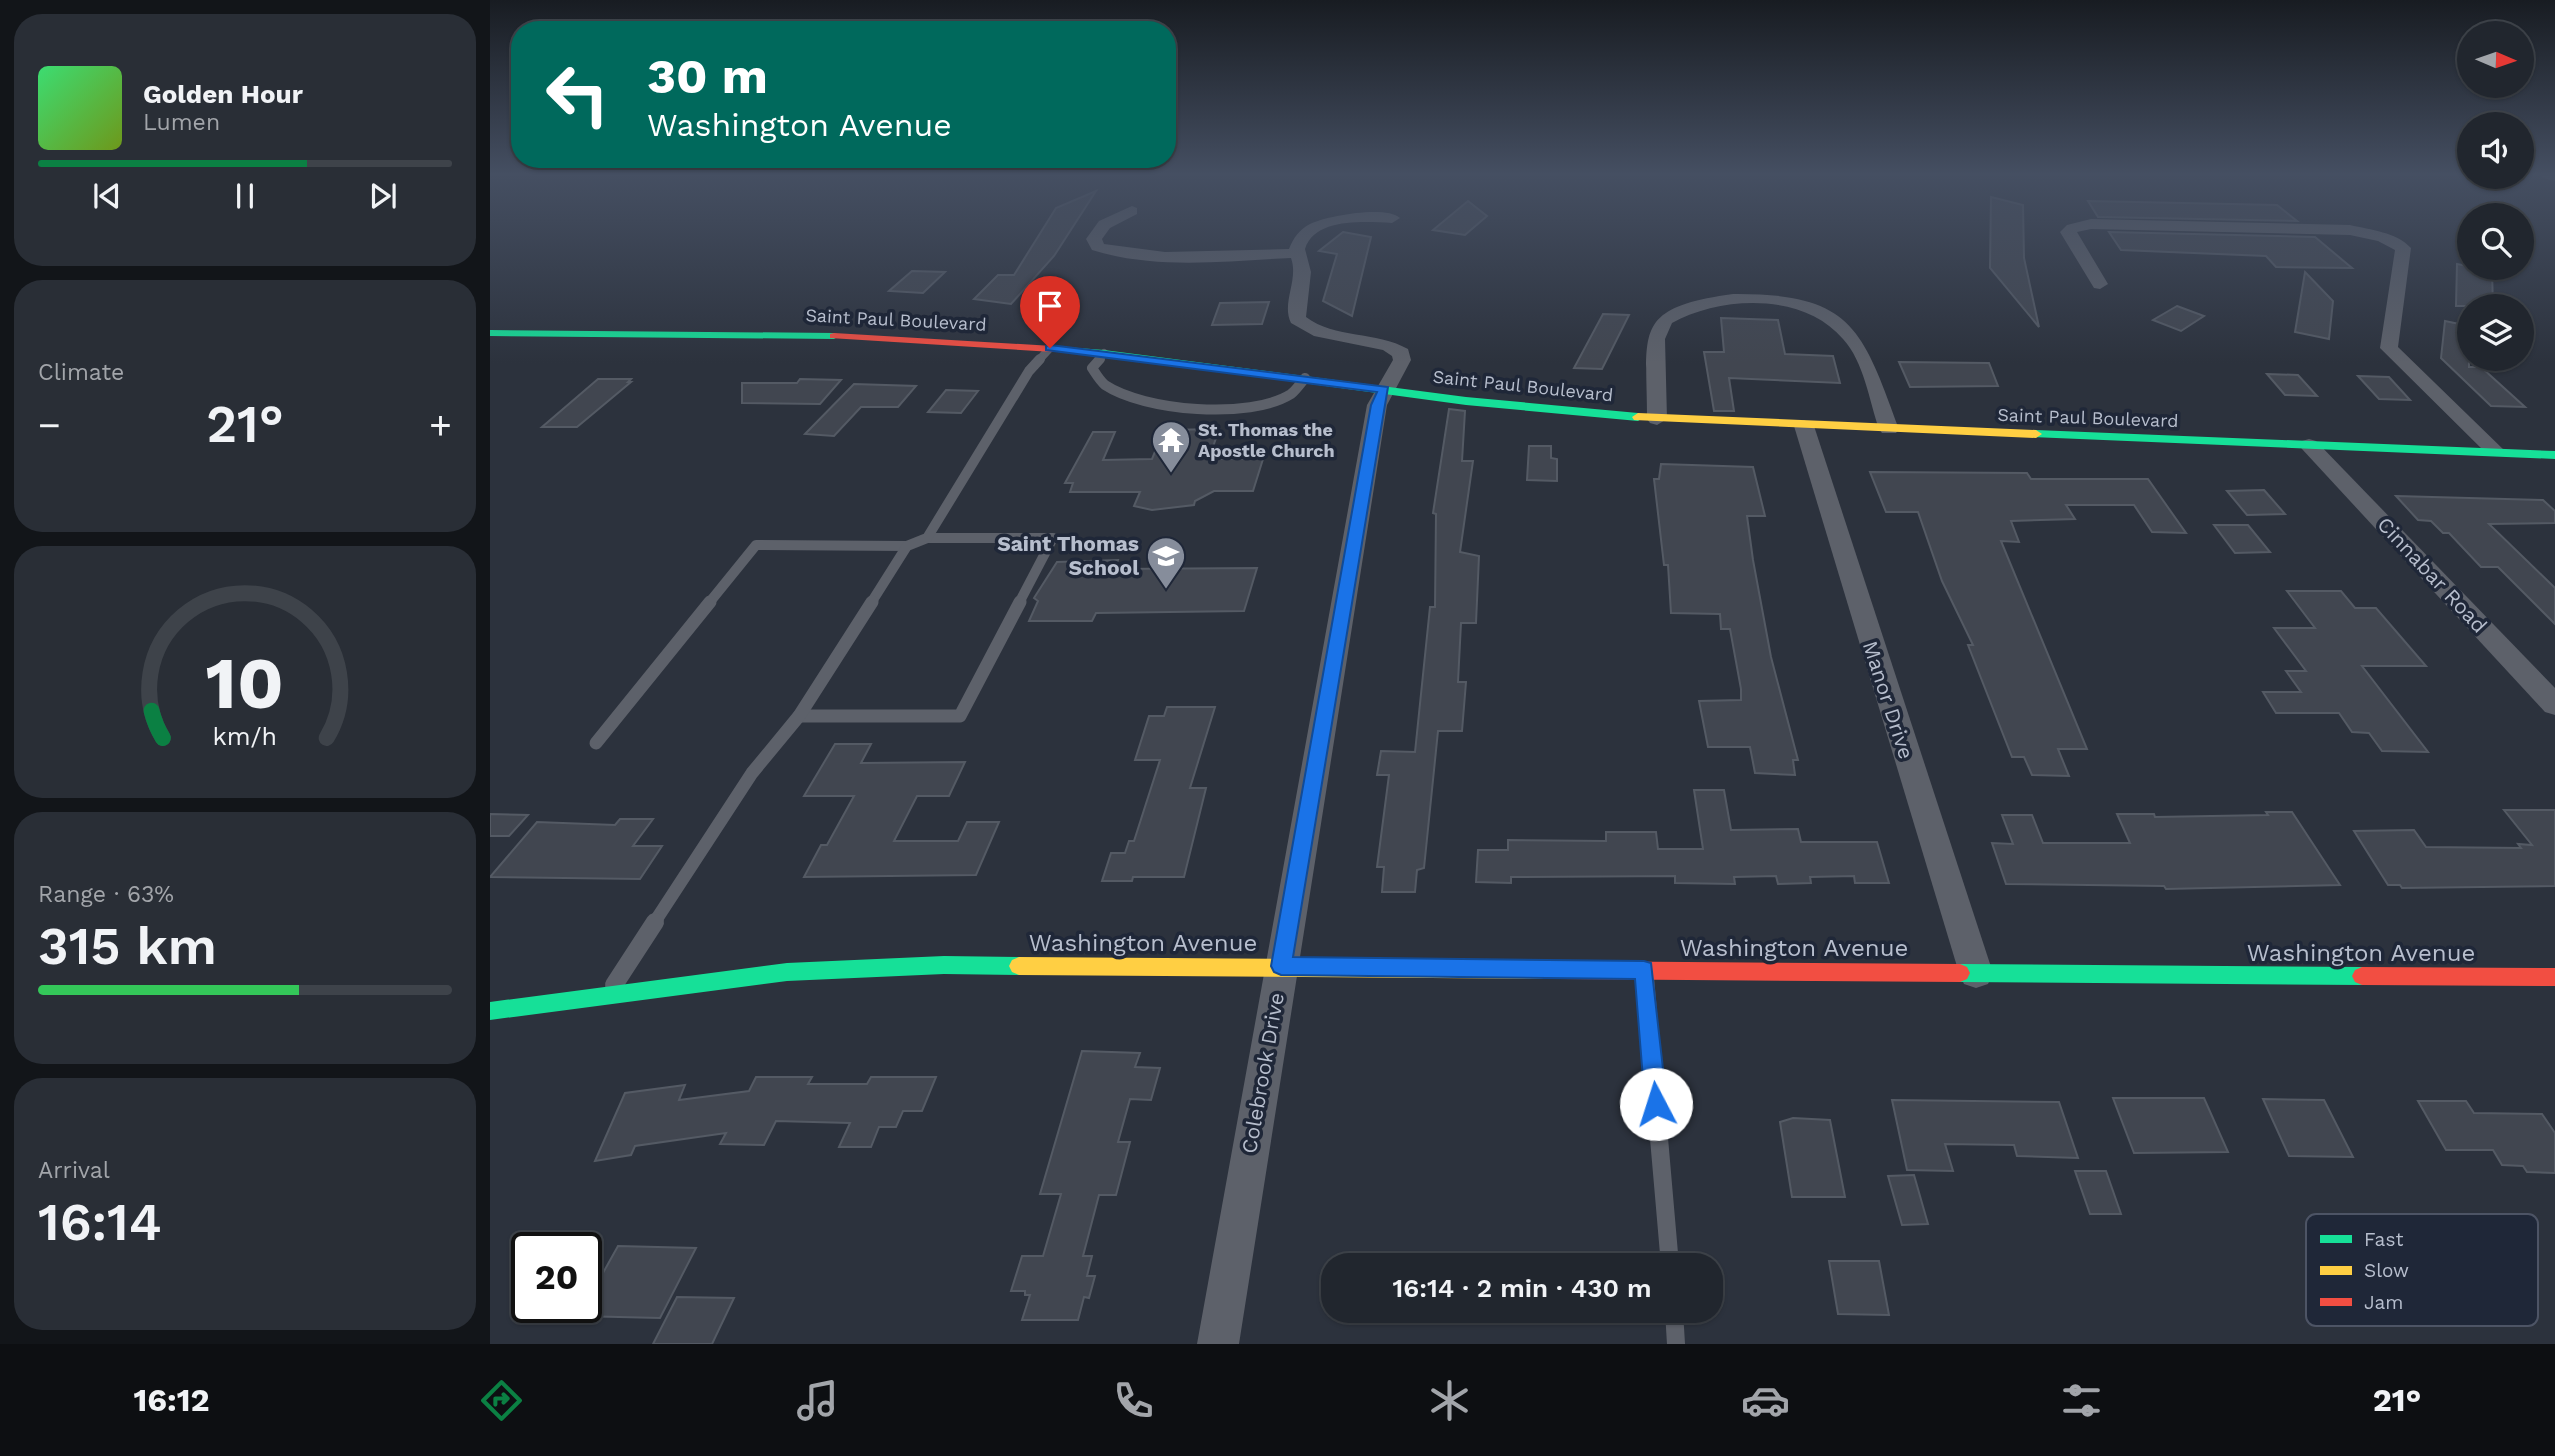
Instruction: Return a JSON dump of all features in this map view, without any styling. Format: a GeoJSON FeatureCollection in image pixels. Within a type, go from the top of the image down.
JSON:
{"type":"FeatureCollection","features":[{"type":"Feature","properties":{"kind":"street"},"geometry":{"type":"LineString","coordinates":[[1094,238],[1098,247],[1124,253],[1209,257],[1297,253],[1303,238]]}},
{"type":"Feature","properties":{"kind":"street"},"geometry":{"type":"LineString","coordinates":[[2070,238],[2100,284]]}},
{"type":"Feature","properties":{"kind":"street"},"geometry":{"type":"LineString","coordinates":[[2384,238],[2403,248],[2389,348],[2496,452]]}},
{"type":"Feature","properties":{"kind":"street","name":"Colebrook Drive"},"geometry":{"type":"LineString","coordinates":[[1217,1344],[1377,405],[1384,389],[1399,368],[1401,353],[1385,343],[1310,329],[1297,319],[1304,276],[1297,253]]}},
{"type":"Feature","properties":{"kind":"street"},"geometry":{"type":"LineString","coordinates":[[1657,419],[1656,339],[1664,320],[1701,303],[1753,299],[1815,312],[1849,333],[1861,355],[1889,429]]}},
{"type":"Feature","properties":{"kind":"street","name":"Saint Paul Boulevard"},"geometry":{"type":"LineString","coordinates":[[490,333],[820,335],[1050,348],[1544,410],[1657,419],[2555,455]]}},
{"type":"Feature","properties":{"kind":"street","name":"Manor Drive"},"geometry":{"type":"LineString","coordinates":[[1804,426],[1857,602],[1976,973]]}},
{"type":"Feature","properties":{"kind":"street","name":"Cinnabar Road"},"geometry":{"type":"LineString","coordinates":[[2309,445],[2555,705]]}},
{"type":"Feature","properties":{"kind":"street","name":"Washington Avenue"},"geometry":{"type":"LineString","coordinates":[[490,1010],[720,979],[869,967],[1281,966],[2555,977]]}},
{"type":"Feature","properties":{"kind":"lane"},"geometry":{"type":"LineString","coordinates":[[927,538],[1029,371],[1050,348]]}},
{"type":"Feature","properties":{"kind":"lane"},"geometry":{"type":"LineString","coordinates":[[1104,353],[1092,368],[1094,378],[1112,391],[1164,406],[1195,408],[1275,401],[1290,395],[1305,378]]}},
{"type":"Feature","properties":{"kind":"lane"},"geometry":{"type":"LineString","coordinates":[[596,743],[756,545],[907,546],[927,538],[1053,538],[960,716],[799,716]]}},
{"type":"Feature","properties":{"kind":"lane"},"geometry":{"type":"LineString","coordinates":[[606,996],[752,773],[799,716],[907,546]]}},
{"type":"Feature","properties":{"kind":"lane"},"geometry":{"type":"LineString","coordinates":[[1644,970],[1669,1253]]}},
{"type":"Feature","properties":{"kind":"lane"},"geometry":{"type":"LineString","coordinates":[[1675,1323],[1676,1344]]}},
{"type":"Feature","properties":{"kind":"building"},"geometry":{"type":"Polygon","coordinates":[[[1037,238],[1066,238],[1054,256],[1011,304],[974,299],[998,275],[1014,275],[1037,238]]]}},
{"type":"Feature","properties":{"kind":"building"},"geometry":{"type":"Polygon","coordinates":[[[1336,238],[1371,238],[1352,316],[1323,301],[1337,254],[1319,251],[1336,238]]]}},
{"type":"Feature","properties":{"kind":"building"},"geometry":{"type":"Polygon","coordinates":[[[1990,238],[2024,238],[2024,258],[2039,327],[1990,268],[1990,238]]]}},
{"type":"Feature","properties":{"kind":"building"},"geometry":{"type":"Polygon","coordinates":[[[2113,238],[2316,238],[2352,268],[2276,267],[2266,256],[2121,250],[2113,238]]]}},
{"type":"Feature","properties":{"kind":"building"},"geometry":{"type":"Polygon","coordinates":[[[2457,264],[2457,280],[2492,280],[2493,294],[2457,294],[2456,306],[2457,264]]]}},
{"type":"Feature","properties":{"kind":"building"},"geometry":{"type":"Polygon","coordinates":[[[912,271],[945,272],[923,293],[889,291],[912,271]]]}},
{"type":"Feature","properties":{"kind":"building"},"geometry":{"type":"Polygon","coordinates":[[[2305,272],[2333,301],[2329,339],[2295,332],[2305,272]]]}},
{"type":"Feature","properties":{"kind":"building"},"geometry":{"type":"Polygon","coordinates":[[[1269,302],[1262,324],[1212,325],[1220,303],[1269,302]]]}},
{"type":"Feature","properties":{"kind":"building"},"geometry":{"type":"Polygon","coordinates":[[[2177,306],[2204,316],[2181,331],[2153,320],[2177,306]]]}},
{"type":"Feature","properties":{"kind":"building"},"geometry":{"type":"Polygon","coordinates":[[[1603,314],[1629,315],[1602,369],[1574,368],[1603,314]]]}},
{"type":"Feature","properties":{"kind":"building"},"geometry":{"type":"Polygon","coordinates":[[[1721,318],[1778,320],[1785,354],[1833,356],[1840,383],[1729,378],[1734,411],[1714,411],[1704,352],[1724,352],[1721,318]]]}},
{"type":"Feature","properties":{"kind":"building"},"geometry":{"type":"Polygon","coordinates":[[[2445,321],[2457,324],[2457,371],[2485,371],[2525,407],[2491,406],[2441,358],[2445,321]]]}},
{"type":"Feature","properties":{"kind":"building"},"geometry":{"type":"Polygon","coordinates":[[[1899,362],[1989,363],[1998,386],[1910,387],[1899,362]]]}},
{"type":"Feature","properties":{"kind":"building"},"geometry":{"type":"Polygon","coordinates":[[[2267,374],[2298,375],[2317,396],[2285,395],[2267,374]]]}},
{"type":"Feature","properties":{"kind":"building"},"geometry":{"type":"Polygon","coordinates":[[[2358,376],[2389,377],[2410,400],[2379,399],[2358,376]]]}},
{"type":"Feature","properties":{"kind":"building"},"geometry":{"type":"Polygon","coordinates":[[[598,379],[631,379],[628,382],[631,382],[577,427],[542,427],[598,379]]]}},
{"type":"Feature","properties":{"kind":"building"},"geometry":{"type":"Polygon","coordinates":[[[800,379],[841,380],[820,404],[742,403],[742,383],[797,383],[800,379]]]}},
{"type":"Feature","properties":{"kind":"building"},"geometry":{"type":"Polygon","coordinates":[[[854,384],[916,386],[898,407],[861,407],[834,436],[805,434],[854,384]]]}},
{"type":"Feature","properties":{"kind":"building"},"geometry":{"type":"Polygon","coordinates":[[[946,390],[978,391],[961,413],[928,412],[946,390]]]}},
{"type":"Feature","properties":{"kind":"building"},"geometry":{"type":"Polygon","coordinates":[[[1449,409],[1465,411],[1462,461],[1473,461],[1460,552],[1479,556],[1476,623],[1461,623],[1458,682],[1466,682],[1462,731],[1438,731],[1424,868],[1417,870],[1415,892],[1382,892],[1384,867],[1377,867],[1389,775],[1377,775],[1381,751],[1415,752],[1430,607],[1435,607],[1436,514],[1433,513],[1449,409]]]}},
{"type":"Feature","properties":{"kind":"building","name":"St. Thomas the Apostle Church"},"geometry":{"type":"Polygon","coordinates":[[[1219,429],[1209,459],[1263,459],[1253,491],[1214,491],[1195,501],[1194,505],[1152,510],[1134,506],[1140,492],[1070,492],[1073,483],[1065,483],[1093,432],[1115,432],[1103,460],[1152,459],[1164,430],[1219,429]]]}},
{"type":"Feature","properties":{"kind":"building"},"geometry":{"type":"Polygon","coordinates":[[[1529,446],[1551,446],[1551,458],[1557,459],[1557,481],[1527,480],[1529,446]]]}},
{"type":"Feature","properties":{"kind":"building"},"geometry":{"type":"Polygon","coordinates":[[[1661,464],[1753,467],[1765,516],[1747,516],[1753,560],[1771,657],[1798,760],[1793,760],[1795,775],[1755,773],[1750,747],[1708,747],[1699,701],[1741,700],[1741,689],[1730,629],[1721,629],[1720,614],[1671,613],[1668,565],[1664,565],[1654,479],[1659,479],[1661,464]]]}},
{"type":"Feature","properties":{"kind":"building"},"geometry":{"type":"Polygon","coordinates":[[[1870,472],[2027,473],[2031,479],[2148,479],[2186,533],[2152,532],[2134,505],[2066,505],[2075,519],[2011,521],[2019,542],[2001,541],[2087,749],[2058,749],[2069,776],[2032,775],[2024,757],[2012,757],[1968,645],[1973,645],[1942,581],[1918,512],[1886,512],[1870,472]]]}},
{"type":"Feature","properties":{"kind":"building"},"geometry":{"type":"Polygon","coordinates":[[[2264,490],[2285,514],[2247,515],[2227,491],[2264,490]]]}},
{"type":"Feature","properties":{"kind":"building"},"geometry":{"type":"Polygon","coordinates":[[[2396,496],[2543,500],[2555,511],[2555,523],[2489,524],[2555,588],[2555,624],[2498,567],[2481,567],[2449,533],[2443,533],[2431,521],[2418,520],[2396,496]]]}},
{"type":"Feature","properties":{"kind":"building"},"geometry":{"type":"Polygon","coordinates":[[[2214,525],[2248,525],[2270,552],[2235,553],[2214,525]]]}},
{"type":"Feature","properties":{"kind":"building","name":"Saint Thomas School"},"geometry":{"type":"Polygon","coordinates":[[[1118,560],[1115,569],[1257,568],[1244,611],[1096,613],[1092,621],[1029,621],[1038,601],[1034,598],[1057,562],[1118,560]]]}},
{"type":"Feature","properties":{"kind":"building"},"geometry":{"type":"Polygon","coordinates":[[[2287,591],[2341,591],[2355,608],[2376,608],[2426,666],[2362,666],[2428,752],[2382,751],[2369,733],[2352,732],[2339,713],[2276,713],[2263,692],[2301,692],[2286,671],[2306,671],[2274,628],[2315,628],[2287,591]]]}},
{"type":"Feature","properties":{"kind":"building"},"geometry":{"type":"Polygon","coordinates":[[[1167,707],[1215,707],[1190,788],[1206,788],[1184,877],[1133,877],[1132,881],[1102,881],[1111,853],[1125,853],[1129,841],[1134,841],[1160,760],[1135,760],[1149,716],[1164,716],[1167,707]]]}},
{"type":"Feature","properties":{"kind":"building"},"geometry":{"type":"Polygon","coordinates":[[[835,744],[871,744],[861,763],[965,762],[949,796],[917,796],[894,841],[958,841],[967,822],[999,822],[976,875],[804,877],[821,845],[827,845],[854,796],[804,796],[835,744]]]}},
{"type":"Feature","properties":{"kind":"building"},"geometry":{"type":"Polygon","coordinates":[[[1694,790],[1724,790],[1731,830],[1798,829],[1801,842],[1877,842],[1889,883],[1855,883],[1854,876],[1810,877],[1811,883],[1778,884],[1776,876],[1734,877],[1735,884],[1675,883],[1675,876],[1511,877],[1511,883],[1476,882],[1478,850],[1508,850],[1508,840],[1606,841],[1606,832],[1656,832],[1658,849],[1703,849],[1694,790]]]}},
{"type":"Feature","properties":{"kind":"building"},"geometry":{"type":"Polygon","coordinates":[[[2504,810],[2555,810],[2555,886],[2402,888],[2400,885],[2388,885],[2354,831],[2414,830],[2426,847],[2521,848],[2518,844],[2532,845],[2504,810]]]}},
{"type":"Feature","properties":{"kind":"building"},"geometry":{"type":"Polygon","coordinates":[[[2266,812],[2292,812],[2340,885],[2166,889],[2164,886],[2006,884],[1992,843],[2013,844],[2002,815],[2032,815],[2043,843],[2130,843],[2117,814],[2154,814],[2155,817],[2268,815],[2266,812]]]}},
{"type":"Feature","properties":{"kind":"building"},"geometry":{"type":"Polygon","coordinates":[[[490,814],[528,815],[509,836],[490,836],[490,814]]]}},
{"type":"Feature","properties":{"kind":"building"},"geometry":{"type":"Polygon","coordinates":[[[620,819],[653,819],[633,846],[662,846],[640,879],[490,877],[537,822],[615,825],[620,819]]]}},
{"type":"Feature","properties":{"kind":"building"},"geometry":{"type":"Polygon","coordinates":[[[1082,1051],[1140,1053],[1135,1067],[1160,1068],[1151,1100],[1130,1099],[1118,1142],[1130,1142],[1116,1195],[1099,1195],[1083,1256],[1092,1256],[1087,1276],[1095,1276],[1089,1298],[1084,1297],[1078,1320],[1022,1320],[1030,1295],[1025,1295],[1025,1291],[1011,1291],[1022,1256],[1043,1256],[1061,1194],[1040,1194],[1082,1051]]]}},
{"type":"Feature","properties":{"kind":"building"},"geometry":{"type":"Polygon","coordinates":[[[756,1077],[812,1077],[808,1084],[867,1084],[871,1077],[936,1077],[922,1111],[903,1111],[896,1127],[879,1127],[871,1147],[839,1147],[850,1123],[776,1121],[764,1145],[720,1144],[726,1133],[635,1146],[631,1155],[595,1161],[625,1093],[685,1085],[679,1100],[749,1091],[756,1077]]]}},
{"type":"Feature","properties":{"kind":"building"},"geometry":{"type":"Polygon","coordinates":[[[2113,1098],[2204,1098],[2228,1152],[2134,1153],[2113,1098]]]}},
{"type":"Feature","properties":{"kind":"building"},"geometry":{"type":"Polygon","coordinates":[[[2263,1099],[2324,1100],[2353,1157],[2289,1156],[2263,1099]]]}},
{"type":"Feature","properties":{"kind":"building"},"geometry":{"type":"Polygon","coordinates":[[[1892,1100],[2059,1102],[2078,1158],[2017,1156],[2014,1145],[1945,1144],[1953,1171],[1907,1170],[1892,1100]]]}},
{"type":"Feature","properties":{"kind":"building"},"geometry":{"type":"Polygon","coordinates":[[[2418,1101],[2466,1101],[2474,1113],[2542,1114],[2555,1133],[2555,1173],[2527,1172],[2523,1166],[2502,1165],[2493,1150],[2446,1150],[2418,1101]]]}},
{"type":"Feature","properties":{"kind":"building"},"geometry":{"type":"Polygon","coordinates":[[[1793,1118],[1830,1120],[1845,1197],[1792,1197],[1780,1122],[1793,1118]]]}},
{"type":"Feature","properties":{"kind":"building"},"geometry":{"type":"Polygon","coordinates":[[[2075,1171],[2106,1171],[2121,1214],[2090,1214],[2075,1171]]]}},
{"type":"Feature","properties":{"kind":"building"},"geometry":{"type":"Polygon","coordinates":[[[1914,1175],[1928,1224],[1902,1225],[1888,1176],[1914,1175]]]}},
{"type":"Feature","properties":{"kind":"building"},"geometry":{"type":"Polygon","coordinates":[[[618,1246],[696,1248],[660,1318],[602,1317],[602,1275],[618,1246]]]}},
{"type":"Feature","properties":{"kind":"building"},"geometry":{"type":"Polygon","coordinates":[[[1829,1261],[1879,1261],[1889,1315],[1838,1314],[1829,1261]]]}},
{"type":"Feature","properties":{"kind":"building"},"geometry":{"type":"Polygon","coordinates":[[[677,1297],[734,1298],[712,1344],[653,1344],[677,1297]]]}},
{"type":"Feature","properties":{"kind":"traffic: fast"},"geometry":{"type":"LineString","coordinates":[[490,333],[834,336]]}},
{"type":"Feature","properties":{"kind":"traffic: fast"},"geometry":{"type":"LineString","coordinates":[[1053,349],[1104,353],[1466,401],[1638,417]]}},
{"type":"Feature","properties":{"kind":"traffic: fast"},"geometry":{"type":"LineString","coordinates":[[2036,434],[2555,455]]}},
{"type":"Feature","properties":{"kind":"traffic: fast"},"geometry":{"type":"LineString","coordinates":[[490,1011],[787,972],[944,965],[1019,966]]}},
{"type":"Feature","properties":{"kind":"traffic: fast"},"geometry":{"type":"LineString","coordinates":[[1960,973],[2362,976]]}},
{"type":"Feature","properties":{"kind":"traffic: slow"},"geometry":{"type":"LineString","coordinates":[[1638,417],[2036,434]]}},
{"type":"Feature","properties":{"kind":"traffic: slow"},"geometry":{"type":"LineString","coordinates":[[1019,966],[1560,970]]}},
{"type":"Feature","properties":{"kind":"traffic: jam"},"geometry":{"type":"LineString","coordinates":[[834,336],[1053,349]]}},
{"type":"Feature","properties":{"kind":"traffic: jam"},"geometry":{"type":"LineString","coordinates":[[1560,970],[1960,973]]}},
{"type":"Feature","properties":{"kind":"traffic: jam"},"geometry":{"type":"LineString","coordinates":[[2362,976],[2555,977]]}},
{"type":"Feature","properties":{"kind":"place","name":"St. Thomas the Apostle Church"},"geometry":{"type":"Point","coordinates":[1171,474]}},
{"type":"Feature","properties":{"kind":"place","name":"Saint Thomas School"},"geometry":{"type":"Point","coordinates":[1166,590]}},
{"type":"Feature","properties":{"kind":"route"},"geometry":{"type":"LineString","coordinates":[[1050,348],[1384,389],[1377,405],[1281,966],[1644,970],[1656,1104]]}}]}
